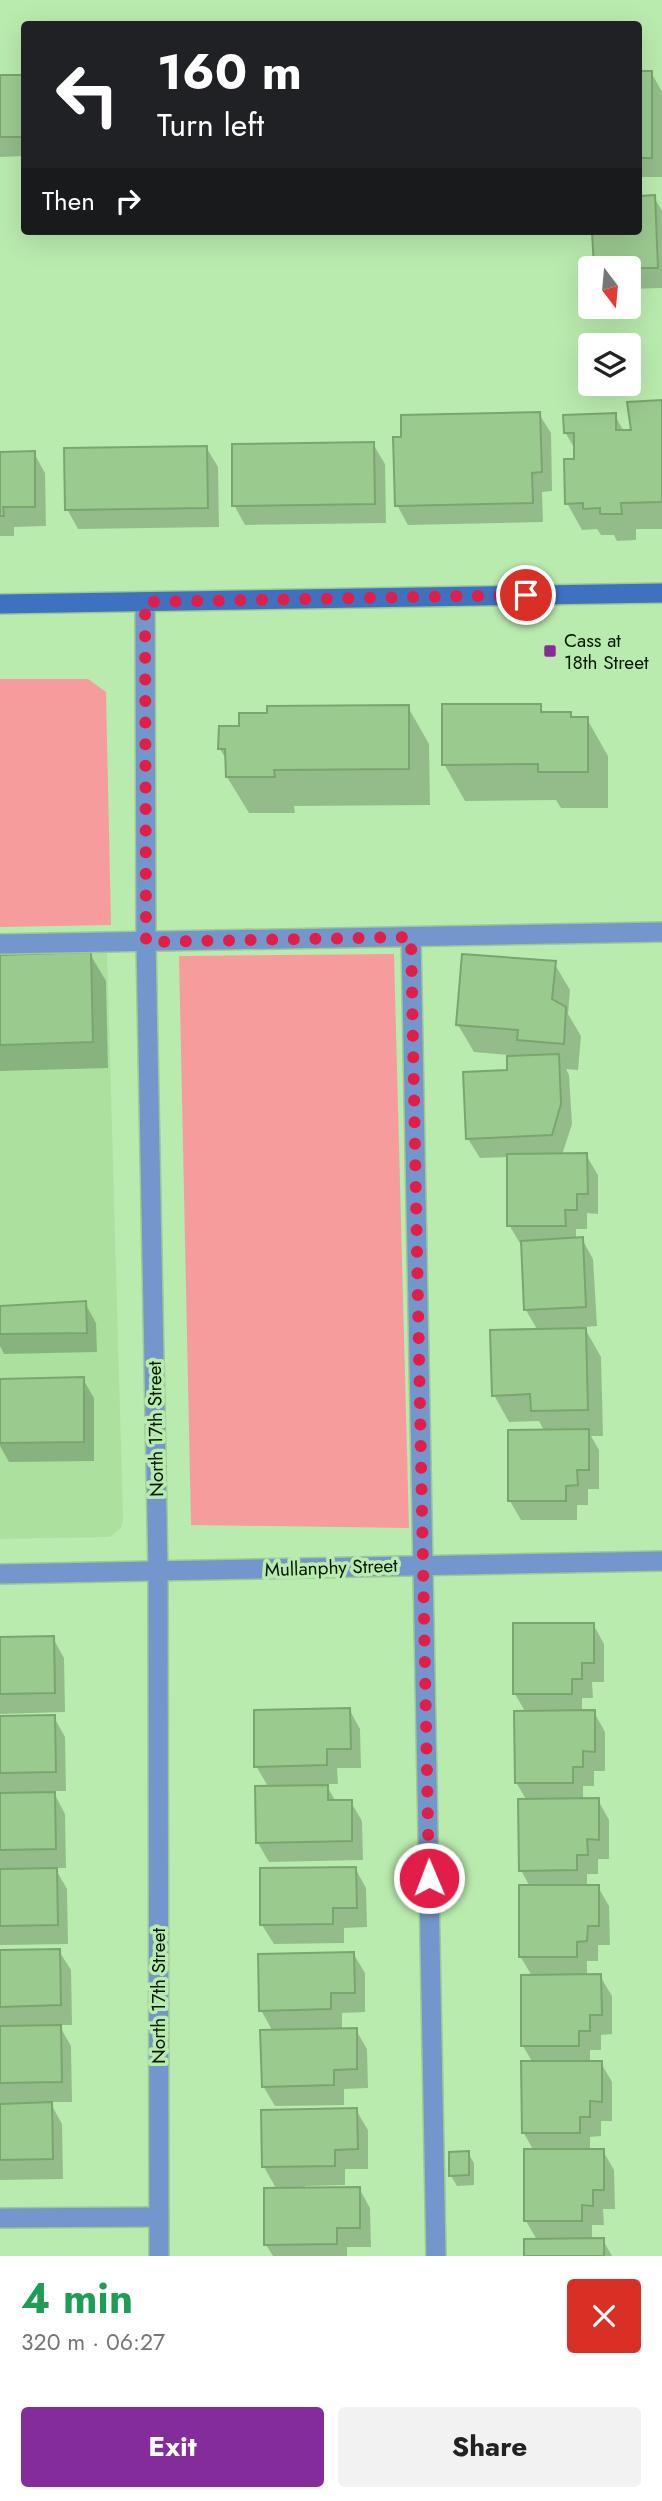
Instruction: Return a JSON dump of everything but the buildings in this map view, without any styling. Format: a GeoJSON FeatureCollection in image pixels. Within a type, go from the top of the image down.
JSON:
{"type":"FeatureCollection","features":[{"type":"Feature","properties":{"kind":"main road"},"geometry":{"type":"LineString","coordinates":[[0,604],[662,593]]}},
{"type":"Feature","properties":{"kind":"street","name":"North 17th Street"},"geometry":{"type":"LineString","coordinates":[[145,602],[146,942],[158,1572],[159,2256]]}},
{"type":"Feature","properties":{"kind":"street"},"geometry":{"type":"LineString","coordinates":[[0,944],[662,932]]}},
{"type":"Feature","properties":{"kind":"street"},"geometry":{"type":"LineString","coordinates":[[411,937],[436,2256]]}},
{"type":"Feature","properties":{"kind":"street","name":"Mullanphy Street"},"geometry":{"type":"LineString","coordinates":[[0,1574],[662,1561]]}},
{"type":"Feature","properties":{"kind":"street"},"geometry":{"type":"LineString","coordinates":[[0,2218],[158,2217]]}},
{"type":"Feature","properties":{"kind":"shaded area"},"geometry":{"type":"Polygon","coordinates":[[[0,679],[88,679],[106,692],[111,925],[0,927],[0,679]]]}},
{"type":"Feature","properties":{"kind":"shaded area"},"geometry":{"type":"Polygon","coordinates":[[[107,950],[123,1520],[121,1528],[110,1537],[0,1539],[0,953],[107,950]]]}},
{"type":"Feature","properties":{"kind":"shaded area"},"geometry":{"type":"Polygon","coordinates":[[[394,954],[409,1528],[191,1525],[179,956],[394,954]]]}},
{"type":"Feature","properties":{"kind":"place","name":"Cass at 18th Street"},"geometry":{"type":"Point","coordinates":[550,651]}},
{"type":"Feature","properties":{"kind":"route"},"geometry":{"type":"LineString","coordinates":[[429,1878],[411,937],[146,942],[145,602],[526,595]]}}]}
